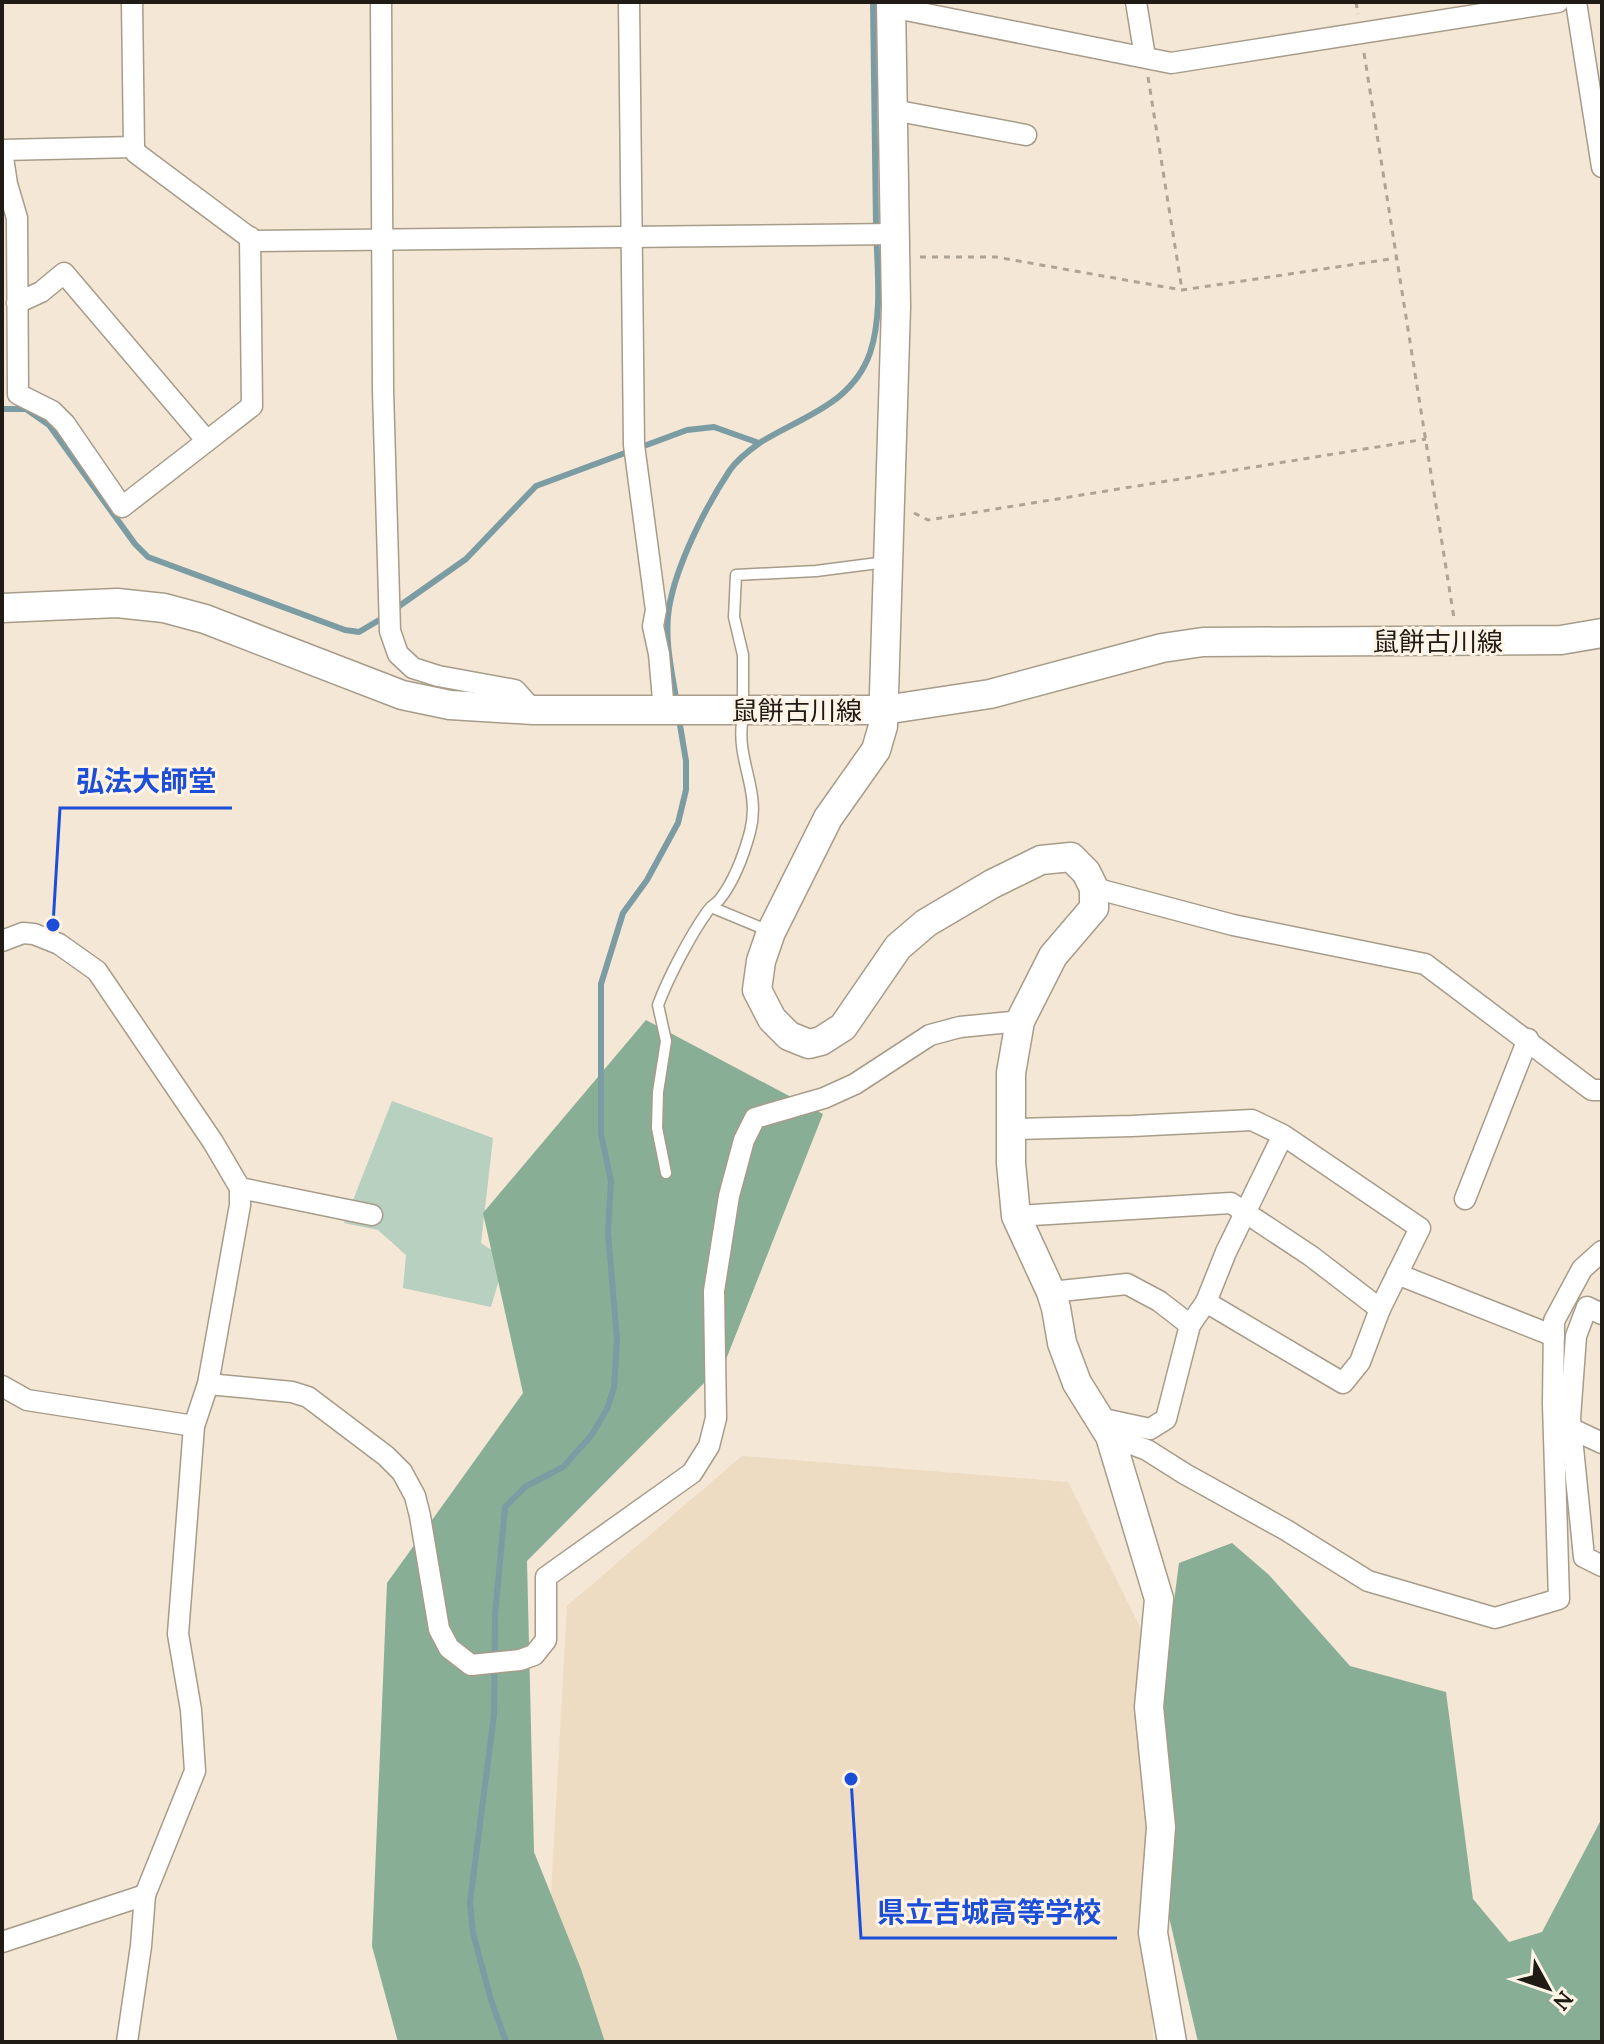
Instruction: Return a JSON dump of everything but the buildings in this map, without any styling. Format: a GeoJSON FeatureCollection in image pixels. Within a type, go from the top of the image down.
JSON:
{"type":"FeatureCollection","features":[{"type":"Feature","properties":{"kind":"street"},"geometry":{"type":"LineString","coordinates":[[132,2],[136,153],[254,241],[631,237],[886,240]]}},
{"type":"Feature","properties":{"kind":"street"},"geometry":{"type":"LineString","coordinates":[[381,2],[383,390],[389,628],[398,654],[413,668],[438,676],[515,690],[533,710]]}},
{"type":"Feature","properties":{"kind":"street"},"geometry":{"type":"LineString","coordinates":[[629,2],[634,451],[656,610],[653,626],[672,710]]}},
{"type":"Feature","properties":{"kind":"street"},"geometry":{"type":"LineString","coordinates":[[1136,2],[1145,57]]}},
{"type":"Feature","properties":{"kind":"street"},"geometry":{"type":"LineString","coordinates":[[1172,2042],[1153,1933],[1161,1827],[1149,1707],[1159,1599],[1104,1427],[1077,1383],[1062,1343],[1051,1292],[1016,1216],[1011,1163],[1011,1073],[1020,1021],[1053,956],[1094,908],[1094,888],[1086,872],[1071,857],[1041,860],[992,884],[926,923],[898,947],[843,1027],[821,1041],[809,1044],[789,1036],[772,1019],[757,990],[761,961],[771,932],[828,818],[876,750],[883,726],[894,415],[886,240],[893,110],[891,4],[1171,63],[1558,2]]}},
{"type":"Feature","properties":{"kind":"street"},"geometry":{"type":"LineString","coordinates":[[1576,2],[1602,167]]}},
{"type":"Feature","properties":{"kind":"street"},"geometry":{"type":"LineString","coordinates":[[893,110],[1026,135]]}},
{"type":"Feature","properties":{"kind":"street"},"geometry":{"type":"LineString","coordinates":[[134,147],[2,150],[7,184],[17,218],[18,394],[52,411],[65,424],[122,507],[252,406],[250,237]]}},
{"type":"Feature","properties":{"kind":"street"},"geometry":{"type":"LineString","coordinates":[[17,303],[41,292],[64,273],[207,441]]}},
{"type":"Feature","properties":{"kind":"street","name":"鼠餅古川線"},"geometry":{"type":"LineString","coordinates":[[2,608],[104,603],[164,608],[205,619],[402,695],[450,705],[533,710],[672,710],[742,716],[884,710],[990,694],[1162,648],[1203,642],[1561,640],[1602,633]]}},
{"type":"Feature","properties":{"kind":"street"},"geometry":{"type":"LineString","coordinates":[[1094,888],[1233,925],[1425,964],[1592,1090],[1602,1090]]}},
{"type":"Feature","properties":{"kind":"street"},"geometry":{"type":"LineString","coordinates":[[2,941],[23,933],[34,934],[59,944],[97,971],[213,1142],[240,1188],[240,1205],[208,1384],[194,1426],[178,1634],[191,1710],[195,1771],[145,1895],[127,2042]]}},
{"type":"Feature","properties":{"kind":"street"},"geometry":{"type":"LineString","coordinates":[[208,1384],[292,1392],[308,1397],[386,1456],[402,1472],[415,1496],[439,1629],[449,1648],[471,1665],[480,1666],[534,1655],[546,1640],[546,1577],[692,1473],[709,1446],[716,1418],[714,1291],[729,1196],[744,1140],[755,1118],[824,1098],[855,1084],[930,1035],[960,1027],[1020,1021]]}},
{"type":"Feature","properties":{"kind":"street"},"geometry":{"type":"LineString","coordinates":[[1465,1199],[1528,1039]]}},
{"type":"Feature","properties":{"kind":"street"},"geometry":{"type":"LineString","coordinates":[[1012,1129],[1252,1120],[1283,1135],[1420,1228],[1380,1309],[1360,1362],[1343,1383],[1206,1302]]}},
{"type":"Feature","properties":{"kind":"street"},"geometry":{"type":"LineString","coordinates":[[1104,1427],[1150,1429],[1166,1419],[1190,1325],[1206,1302],[1226,1252],[1283,1135]]}},
{"type":"Feature","properties":{"kind":"street"},"geometry":{"type":"LineString","coordinates":[[240,1188],[372,1215]]}},
{"type":"Feature","properties":{"kind":"street"},"geometry":{"type":"LineString","coordinates":[[1016,1216],[1231,1203],[1311,1256],[1380,1309]]}},
{"type":"Feature","properties":{"kind":"street"},"geometry":{"type":"LineString","coordinates":[[1104,1427],[1286,1530],[1368,1581],[1495,1618],[1559,1599],[1553,1404],[1554,1321],[1582,1269],[1602,1251]]}},
{"type":"Feature","properties":{"kind":"street"},"geometry":{"type":"LineString","coordinates":[[1397,1274],[1554,1336]]}},
{"type":"Feature","properties":{"kind":"street"},"geometry":{"type":"LineString","coordinates":[[1051,1292],[1127,1284],[1159,1301],[1190,1325]]}},
{"type":"Feature","properties":{"kind":"street"},"geometry":{"type":"LineString","coordinates":[[1602,1314],[1587,1307],[1576,1336],[1570,1418],[1584,1557],[1602,1566]]}},
{"type":"Feature","properties":{"kind":"street"},"geometry":{"type":"LineString","coordinates":[[2,1386],[27,1400],[194,1426]]}},
{"type":"Feature","properties":{"kind":"street"},"geometry":{"type":"LineString","coordinates":[[1572,1429],[1602,1443]]}},
{"type":"Feature","properties":{"kind":"street"},"geometry":{"type":"LineString","coordinates":[[2,1942],[145,1895]]}},
{"type":"Feature","properties":{"kind":"lane"},"geometry":{"type":"LineString","coordinates":[[666,1173],[657,1128],[666,1041],[658,1005],[711,907],[726,889],[741,860],[751,830],[754,795],[746,767],[742,716],[743,655],[734,617],[736,575],[842,569],[888,561]]}},
{"type":"Feature","properties":{"kind":"lane"},"geometry":{"type":"LineString","coordinates":[[711,907],[771,932]]}},
{"type":"Feature","properties":{"kind":"path"},"geometry":{"type":"LineString","coordinates":[[1356,2],[1457,642]]}},
{"type":"Feature","properties":{"kind":"path"},"geometry":{"type":"LineString","coordinates":[[1145,57],[1182,290]]}},
{"type":"Feature","properties":{"kind":"path"},"geometry":{"type":"LineString","coordinates":[[886,240],[1182,290],[1397,258]]}},
{"type":"Feature","properties":{"kind":"path"},"geometry":{"type":"LineString","coordinates":[[889,502],[928,520],[1426,439]]}},
{"type":"Feature","properties":{"kind":"shaded area"},"geometry":{"type":"Polygon","coordinates":[[[742,1456],[1068,1482],[1140,1627],[1153,2042],[580,2042],[549,1931],[567,1606],[742,1456]]]}},
{"type":"Feature","properties":{"kind":"green space"},"geometry":{"type":"Polygon","coordinates":[[[646,1020],[823,1114],[725,1362],[527,1561],[534,1852],[581,1969],[605,2042],[398,2042],[372,1946],[387,1583],[523,1393],[483,1213],[646,1020]]]}},
{"type":"Feature","properties":{"kind":"green space"},"geometry":{"type":"Polygon","coordinates":[[[392,1101],[493,1138],[481,1243],[505,1259],[491,1307],[403,1288],[406,1255],[378,1230],[344,1223],[392,1101]]]}},
{"type":"Feature","properties":{"kind":"green space"},"geometry":{"type":"Polygon","coordinates":[[[1232,1543],[1269,1575],[1350,1666],[1446,1692],[1473,1899],[1509,1942],[1542,1932],[1602,1818],[1602,2042],[1198,2042],[1169,1917],[1159,1714],[1179,1563],[1232,1543]]]}},
{"type":"Feature","properties":{"kind":"waterway"},"geometry":{"type":"LineString","coordinates":[[677,704],[668,644],[669,608],[685,555],[711,501],[740,459],[761,442],[839,397],[862,370],[870,353],[877,322],[878,290],[873,2]]}},
{"type":"Feature","properties":{"kind":"waterway"},"geometry":{"type":"LineString","coordinates":[[2,409],[26,409],[49,425],[135,544],[148,557],[345,630],[359,632],[386,616]]}},
{"type":"Feature","properties":{"kind":"waterway"},"geometry":{"type":"LineString","coordinates":[[395,609],[466,559],[536,486],[687,430],[714,427],[759,443]]}},
{"type":"Feature","properties":{"kind":"waterway"},"geometry":{"type":"LineString","coordinates":[[506,2042],[473,1933],[470,1902],[494,1715],[495,1615],[505,1507],[525,1487],[563,1467],[591,1436],[607,1409],[614,1388],[617,1339],[608,1233],[611,1181],[601,1134],[601,984],[623,913],[647,880],[678,823],[686,790],[686,761],[679,719]]}},
{"type":"Feature","properties":{"kind":"place","name":"弘法大師堂"},"geometry":{"type":"Point","coordinates":[53,925]}},
{"type":"Feature","properties":{"kind":"place","name":"県立吉城高等学校"},"geometry":{"type":"Point","coordinates":[851,1779]}}]}
